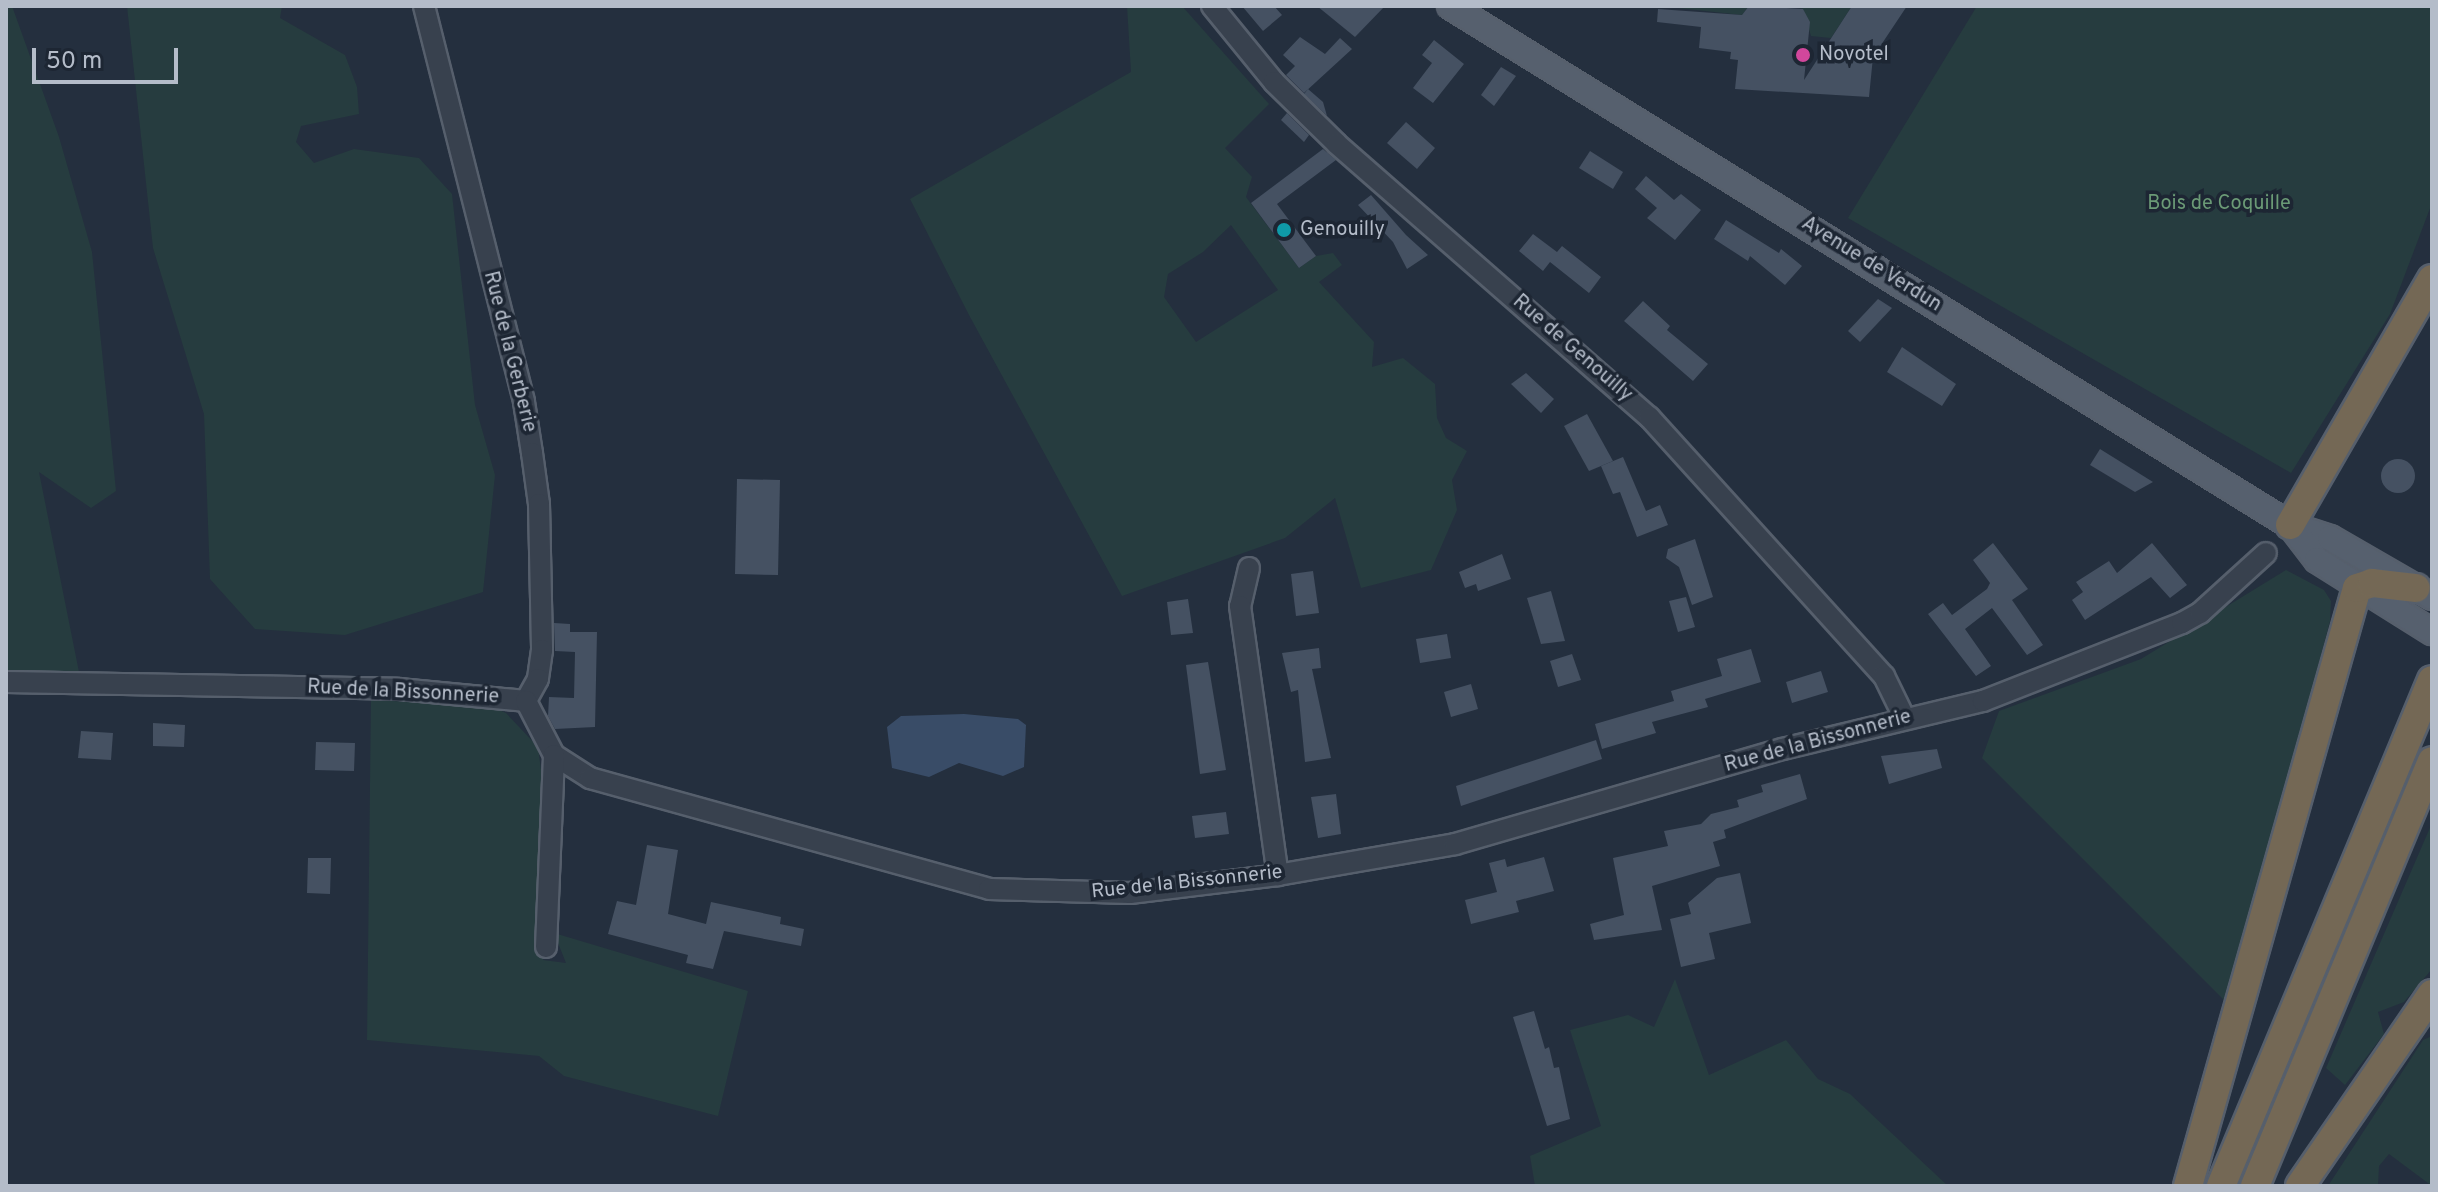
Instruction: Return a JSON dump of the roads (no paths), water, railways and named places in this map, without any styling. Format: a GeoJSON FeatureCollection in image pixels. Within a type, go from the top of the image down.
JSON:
{"type":"FeatureCollection","features":[{"type":"Feature","properties":{"kind":"highway"},"geometry":{"type":"LineString","coordinates":[[2290,525],[2432,279]]}},
{"type":"Feature","properties":{"kind":"highway"},"geometry":{"type":"LineString","coordinates":[[2188,1186],[2357,588],[2372,583],[2424,593]]}},
{"type":"Feature","properties":{"kind":"highway"},"geometry":{"type":"LineString","coordinates":[[2221,1186],[2431,683]]}},
{"type":"Feature","properties":{"kind":"highway"},"geometry":{"type":"LineString","coordinates":[[2255,1186],[2432,761]]}},
{"type":"Feature","properties":{"kind":"highway"},"geometry":{"type":"LineString","coordinates":[[2300,1186],[2432,994]]}},
{"type":"Feature","properties":{"kind":"main road","name":"Avenue de Verdun"},"geometry":{"type":"LineString","coordinates":[[1450,6],[2290,525],[2330,538],[2424,593]]}},
{"type":"Feature","properties":{"kind":"main road","name":"Avenue de Verdun"},"geometry":{"type":"LineString","coordinates":[[2290,525],[2317,560],[2357,588],[2432,632]]}},
{"type":"Feature","properties":{"kind":"street","name":"Rue de la Gerberie"},"geometry":{"type":"LineString","coordinates":[[424,6],[524,402],[532,453],[539,504],[542,650],[538,679],[526,701]]}},
{"type":"Feature","properties":{"kind":"street","name":"Rue de Genouilly"},"geometry":{"type":"LineString","coordinates":[[1212,6],[1274,82],[1337,144],[1649,417],[1884,676],[1904,717]]}},
{"type":"Feature","properties":{"kind":"street","name":"Rue de la Bissonnerie"},"geometry":{"type":"LineString","coordinates":[[6,682],[383,689],[526,701],[554,755],[590,778],[989,889],[1130,893],[1278,875],[1519,829],[1904,717],[1983,701],[2147,640],[2200,613],[2266,553]]}},
{"type":"Feature","properties":{"kind":"street"},"geometry":{"type":"LineString","coordinates":[[1249,568],[1240,606],[1278,875]]}},
{"type":"Feature","properties":{"kind":"street"},"geometry":{"type":"LineString","coordinates":[[546,947],[554,755]]}},
{"type":"Feature","properties":{"kind":"water"},"geometry":{"type":"Polygon","coordinates":[[[964,714],[1018,719],[1026,725],[1024,767],[1003,776],[959,763],[929,777],[892,768],[887,727],[901,716],[964,714]]]}},
{"type":"Feature","properties":{"kind":"place","name":"Novotel"},"geometry":{"type":"Point","coordinates":[1803,55]}},
{"type":"Feature","properties":{"kind":"place","name":"Genouilly"},"geometry":{"type":"Point","coordinates":[1284,230]}},
{"type":"Feature","properties":{"kind":"park label","name":"Bois de Coquille"},"geometry":{"type":"Point","coordinates":[2219,204]}}]}
